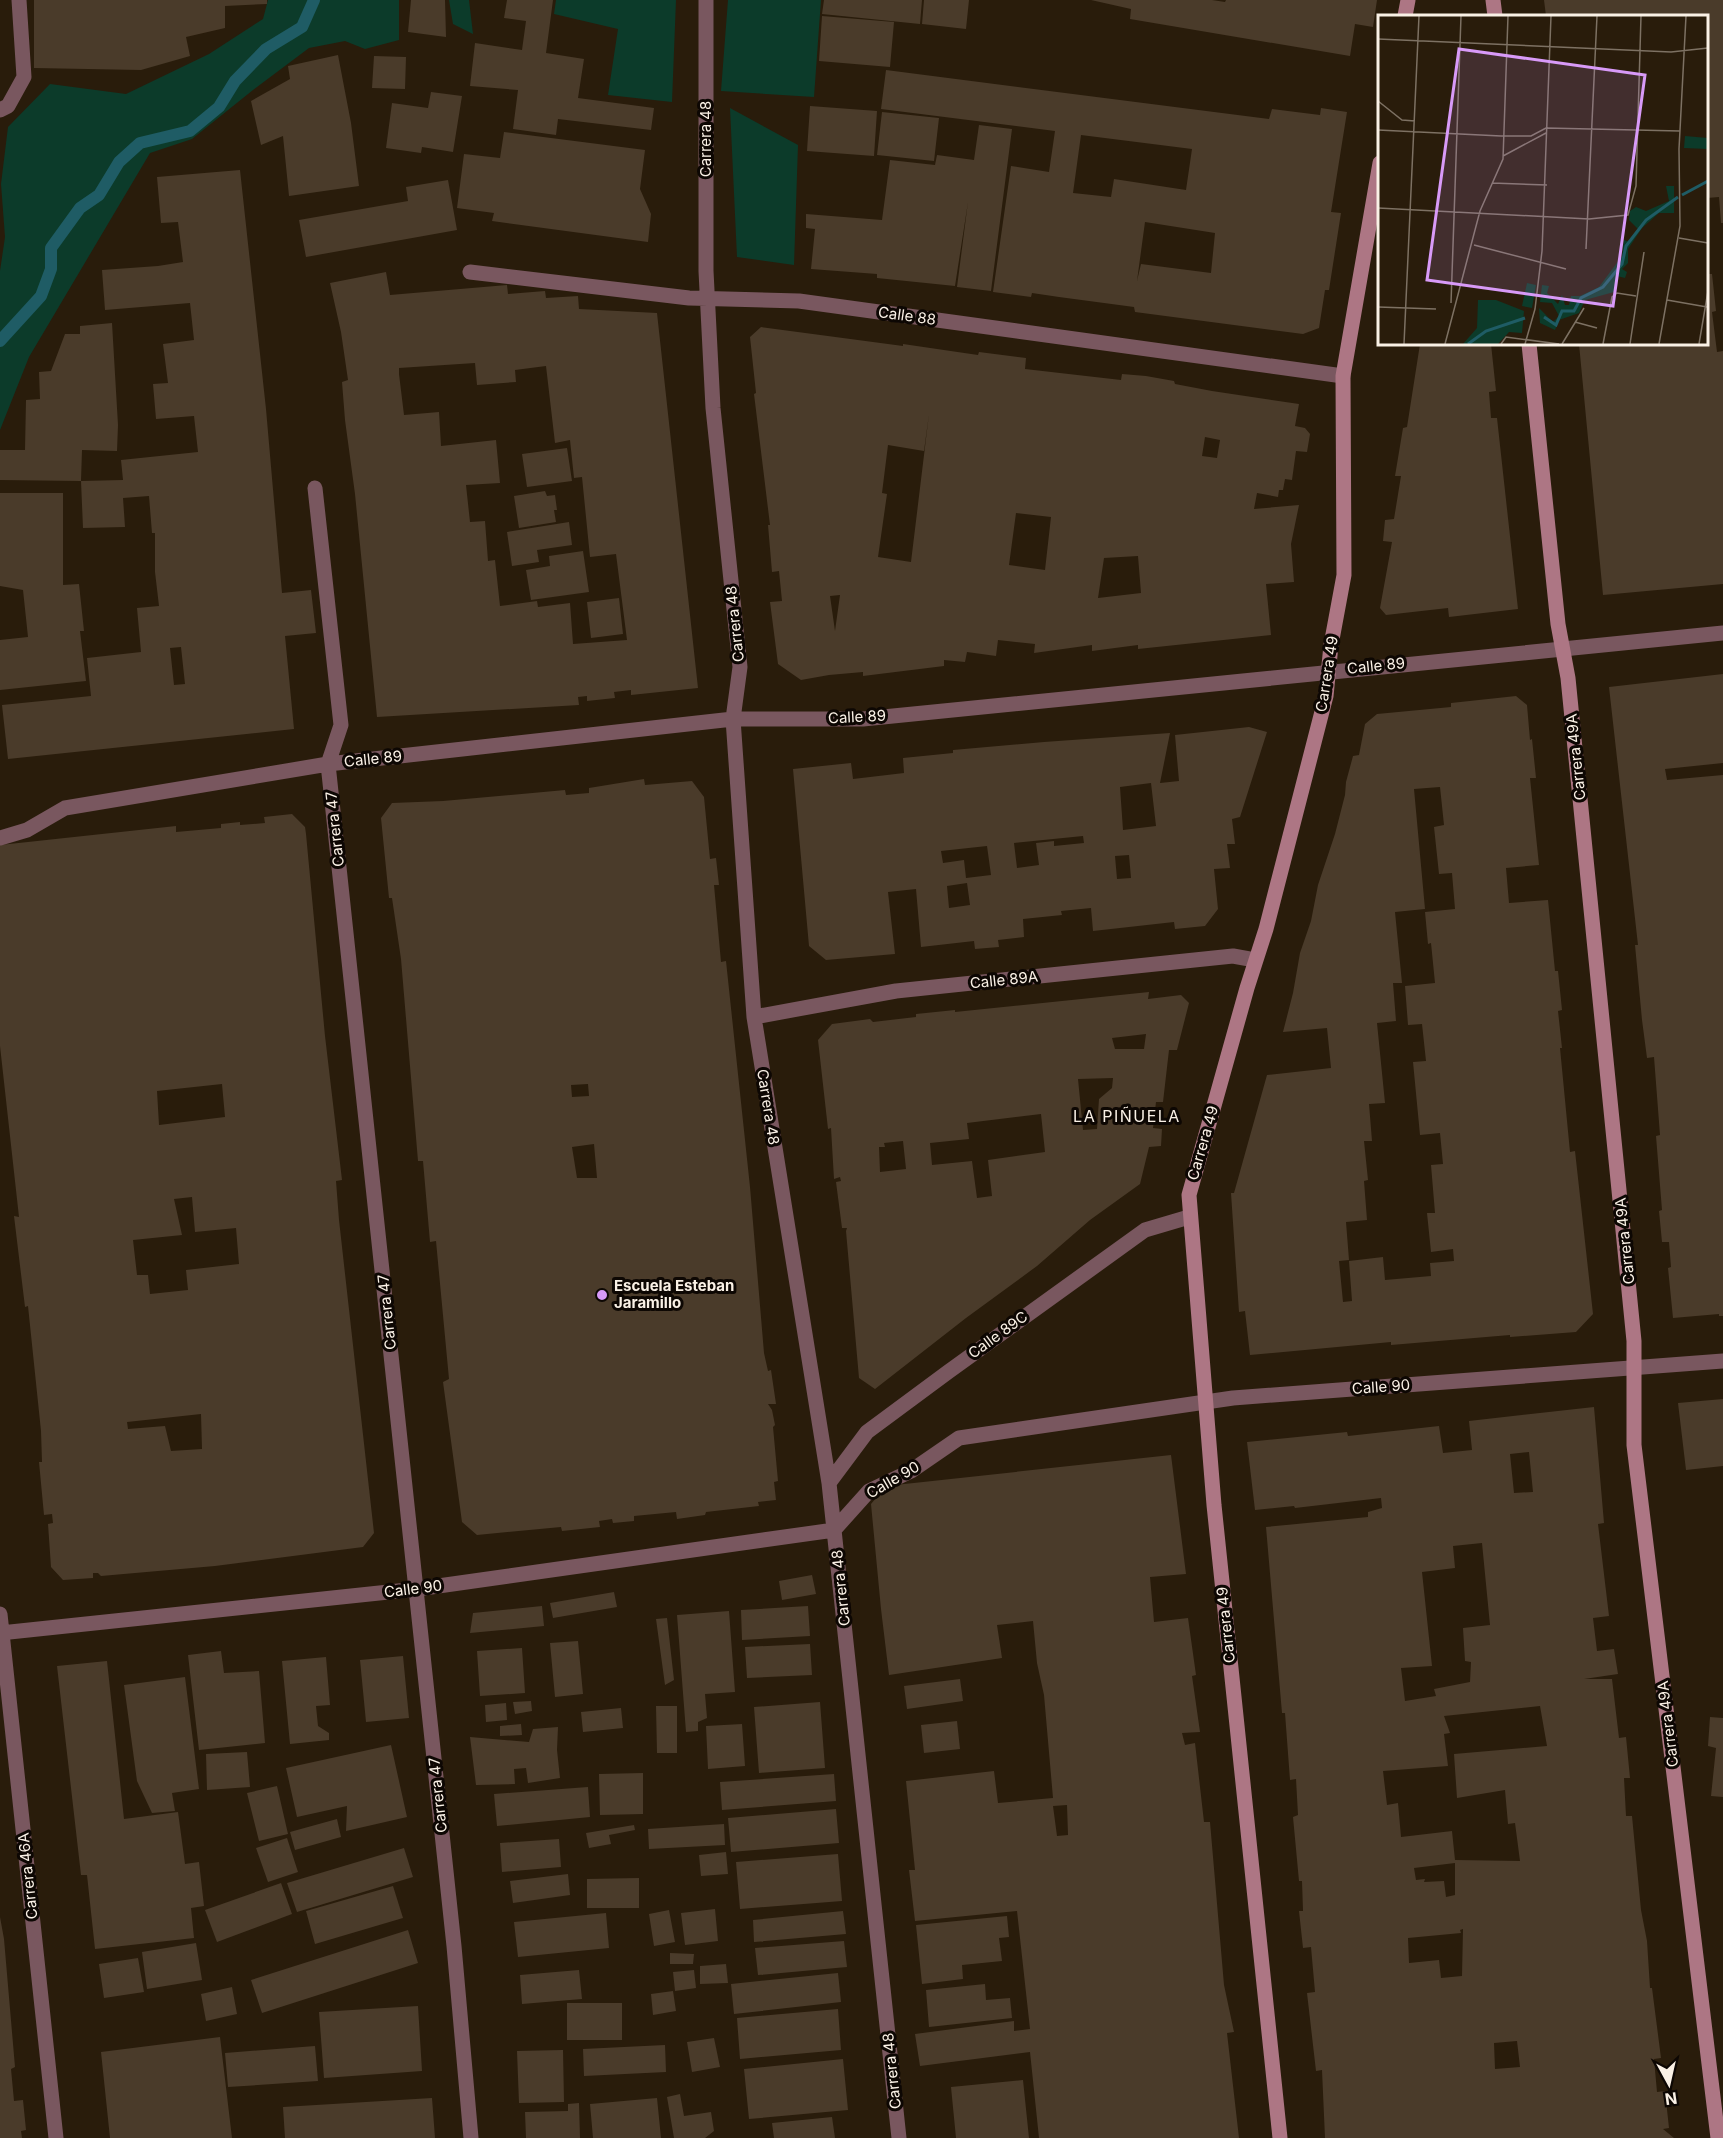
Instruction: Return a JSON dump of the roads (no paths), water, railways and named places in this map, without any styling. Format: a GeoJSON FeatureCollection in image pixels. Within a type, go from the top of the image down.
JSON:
{"type":"FeatureCollection","features":[{"type":"Feature","properties":{"kind":"street"},"geometry":{"type":"LineString","coordinates":[[0,110],[8,106],[24,77],[19,0]]}},
{"type":"Feature","properties":{"kind":"street","name":"Carrera 48"},"geometry":{"type":"LineString","coordinates":[[706,0],[706,271],[713,408],[740,667],[733,719],[754,1017],[829,1483],[899,2138]]}},
{"type":"Feature","properties":{"kind":"street"},"geometry":{"type":"LineString","coordinates":[[1405,15],[1408,0]]}},
{"type":"Feature","properties":{"kind":"street"},"geometry":{"type":"LineString","coordinates":[[1493,0],[1495,15]]}},
{"type":"Feature","properties":{"kind":"street","name":"Carrera 49"},"geometry":{"type":"LineString","coordinates":[[1280,2138],[1214,1505],[1189,1195],[1255,960],[1266,929],[1326,696],[1331,645],[1344,575],[1343,376],[1378,175]]}},
{"type":"Feature","properties":{"kind":"street","name":"Calle 88"},"geometry":{"type":"LineString","coordinates":[[470,272],[708,299],[799,301],[1343,376]]}},
{"type":"Feature","properties":{"kind":"street","name":"Carrera 49A"},"geometry":{"type":"LineString","coordinates":[[1529,345],[1558,624],[1568,678],[1635,1341],[1634,1446],[1719,2138]]}},
{"type":"Feature","properties":{"kind":"street","name":"Carrera 47"},"geometry":{"type":"LineString","coordinates":[[315,488],[341,726],[328,764],[417,1589],[454,1946],[471,2138]]}},
{"type":"Feature","properties":{"kind":"street","name":"Calle 89"},"geometry":{"type":"LineString","coordinates":[[0,838],[27,830],[65,808],[328,764],[733,719],[863,719],[1723,633]]}},
{"type":"Feature","properties":{"kind":"street","name":"Calle 89A"},"geometry":{"type":"LineString","coordinates":[[754,1017],[896,991],[1233,956],[1255,960]]}},
{"type":"Feature","properties":{"kind":"street","name":"Calle 89C"},"geometry":{"type":"LineString","coordinates":[[829,1483],[867,1432],[948,1372],[1145,1230],[1189,1217]]}},
{"type":"Feature","properties":{"kind":"street","name":"Calle 90"},"geometry":{"type":"LineString","coordinates":[[1,1632],[417,1589],[834,1530],[869,1491],[912,1471],[959,1438],[1233,1398],[1723,1361]]}},
{"type":"Feature","properties":{"kind":"street","name":"Carrera 46A"},"geometry":{"type":"LineString","coordinates":[[0,1614],[56,2138]]}},
{"type":"Feature","properties":{"kind":"waterway"},"geometry":{"type":"LineString","coordinates":[[0,341],[41,296],[51,269],[51,248],[80,208],[99,195],[119,162],[140,143],[190,131],[219,107],[235,81],[266,49],[302,27],[314,0]]}},
{"type":"Feature","properties":{"kind":"place","name":"Escuela Esteban Jaramillo"},"geometry":{"type":"Point","coordinates":[602,1295]}},
{"type":"Feature","properties":{"kind":"district","name":"LA PIÑUELA"},"geometry":{"type":"Point","coordinates":[1127,1116]}}]}
